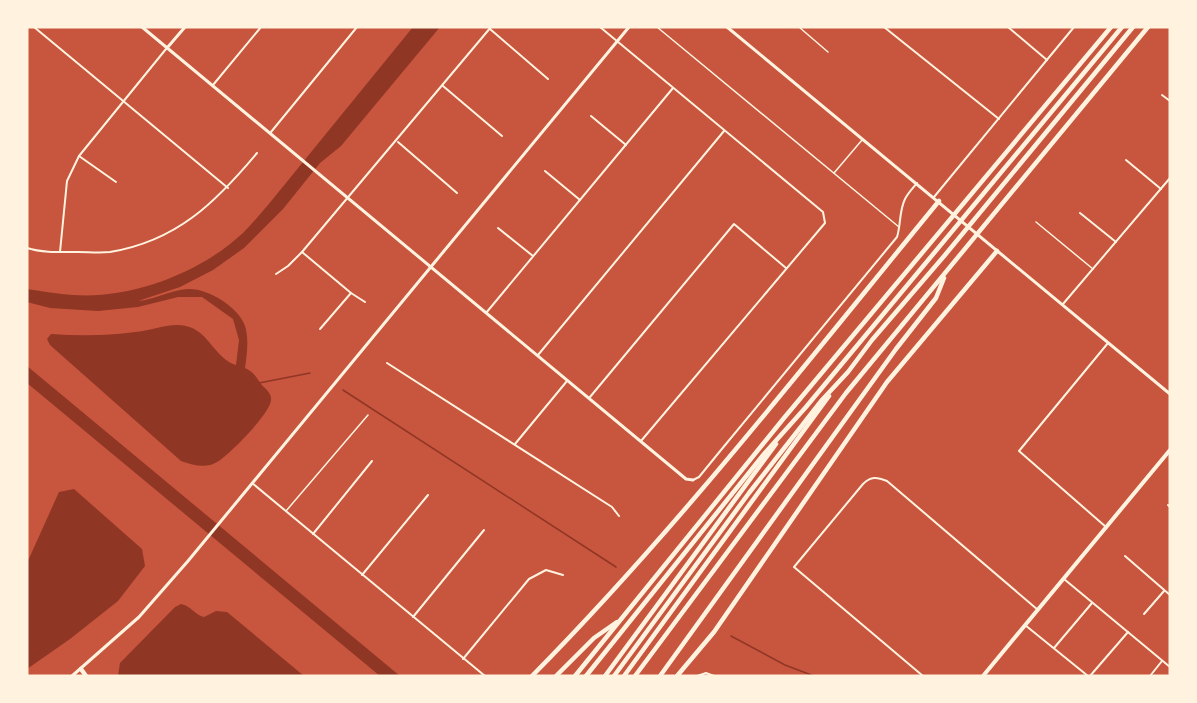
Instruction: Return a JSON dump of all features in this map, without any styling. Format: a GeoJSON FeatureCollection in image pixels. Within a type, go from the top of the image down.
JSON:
{"type":"FeatureCollection","features":[{"type":"Feature","properties":{"kind":"highway"},"geometry":{"type":"LineString","coordinates":[[575,676],[784,418],[1111,27]]}},
{"type":"Feature","properties":{"kind":"highway"},"geometry":{"type":"LineString","coordinates":[[586,676],[780,436],[1122,27]]}},
{"type":"Feature","properties":{"kind":"highway"},"geometry":{"type":"LineString","coordinates":[[624,676],[832,391],[1133,27]]}},
{"type":"Feature","properties":{"kind":"highway"},"geometry":{"type":"LineString","coordinates":[[635,676],[806,444],[1148,27]]}},
{"type":"Feature","properties":{"kind":"highway"},"geometry":{"type":"LineString","coordinates":[[532,676],[607,598],[667,530],[939,201]]}},
{"type":"Feature","properties":{"kind":"highway"},"geometry":{"type":"LineString","coordinates":[[676,676],[714,632],[887,382],[997,251]]}},
{"type":"Feature","properties":{"kind":"highway"},"geometry":{"type":"LineString","coordinates":[[660,676],[896,349],[936,298],[946,273]]}},
{"type":"Feature","properties":{"kind":"highway"},"geometry":{"type":"LineString","coordinates":[[614,676],[749,493],[822,400],[832,391]]}},
{"type":"Feature","properties":{"kind":"highway"},"geometry":{"type":"LineString","coordinates":[[605,676],[743,490],[780,436]]}},
{"type":"Feature","properties":{"kind":"highway"},"geometry":{"type":"LineString","coordinates":[[556,676],[594,638],[621,619]]}},
{"type":"Feature","properties":{"kind":"highway"},"geometry":{"type":"LineString","coordinates":[[81,669],[86,676]]}},
{"type":"Feature","properties":{"kind":"main road"},"geometry":{"type":"LineString","coordinates":[[142,27],[271,132],[567,381],[686,478],[693,480]]}},
{"type":"Feature","properties":{"kind":"main road"},"geometry":{"type":"LineString","coordinates":[[167,48],[185,27]]}},
{"type":"Feature","properties":{"kind":"main road"},"geometry":{"type":"LineString","coordinates":[[72,676],[139,617],[207,538],[629,27]]}},
{"type":"Feature","properties":{"kind":"main road"},"geometry":{"type":"LineString","coordinates":[[727,27],[1170,394]]}},
{"type":"Feature","properties":{"kind":"main road"},"geometry":{"type":"LineString","coordinates":[[983,676],[1169,454]]}},
{"type":"Feature","properties":{"kind":"street"},"geometry":{"type":"LineString","coordinates":[[34,27],[228,188]]}},
{"type":"Feature","properties":{"kind":"street"},"geometry":{"type":"LineString","coordinates":[[213,85],[261,27]]}},
{"type":"Feature","properties":{"kind":"street"},"geometry":{"type":"LineString","coordinates":[[271,132],[357,27]]}},
{"type":"Feature","properties":{"kind":"street"},"geometry":{"type":"LineString","coordinates":[[600,27],[823,212],[825,217],[825,223],[641,441]]}},
{"type":"Feature","properties":{"kind":"street"},"geometry":{"type":"LineString","coordinates":[[884,27],[999,119]]}},
{"type":"Feature","properties":{"kind":"street"},"geometry":{"type":"LineString","coordinates":[[1008,27],[1047,60]]}},
{"type":"Feature","properties":{"kind":"street"},"geometry":{"type":"LineString","coordinates":[[934,197],[1074,27]]}},
{"type":"Feature","properties":{"kind":"street"},"geometry":{"type":"LineString","coordinates":[[276,274],[302,252],[491,28],[548,79]]}},
{"type":"Feature","properties":{"kind":"street"},"geometry":{"type":"LineString","coordinates":[[60,252],[67,181],[79,156],[167,48]]}},
{"type":"Feature","properties":{"kind":"street"},"geometry":{"type":"LineString","coordinates":[[443,86],[502,136]]}},
{"type":"Feature","properties":{"kind":"street"},"geometry":{"type":"LineString","coordinates":[[486,313],[673,87]]}},
{"type":"Feature","properties":{"kind":"street"},"geometry":{"type":"LineString","coordinates":[[1162,95],[1170,101]]}},
{"type":"Feature","properties":{"kind":"street"},"geometry":{"type":"LineString","coordinates":[[591,116],[626,145]]}},
{"type":"Feature","properties":{"kind":"street"},"geometry":{"type":"LineString","coordinates":[[538,355],[724,130]]}},
{"type":"Feature","properties":{"kind":"street"},"geometry":{"type":"LineString","coordinates":[[397,141],[457,193]]}},
{"type":"Feature","properties":{"kind":"street"},"geometry":{"type":"LineString","coordinates":[[27,248],[60,252],[110,252],[161,237],[202,212],[228,188],[257,153]]}},
{"type":"Feature","properties":{"kind":"street"},"geometry":{"type":"LineString","coordinates":[[79,156],[116,182]]}},
{"type":"Feature","properties":{"kind":"street"},"geometry":{"type":"LineString","coordinates":[[1126,160],[1161,189]]}},
{"type":"Feature","properties":{"kind":"street"},"geometry":{"type":"LineString","coordinates":[[545,171],[580,200]]}},
{"type":"Feature","properties":{"kind":"street"},"geometry":{"type":"LineString","coordinates":[[1063,304],[1170,178]]}},
{"type":"Feature","properties":{"kind":"street"},"geometry":{"type":"LineString","coordinates":[[693,480],[699,477],[897,237],[903,204],[917,183]]}},
{"type":"Feature","properties":{"kind":"street"},"geometry":{"type":"LineString","coordinates":[[1080,213],[1116,242]]}},
{"type":"Feature","properties":{"kind":"street"},"geometry":{"type":"LineString","coordinates":[[589,398],[734,224],[786,268]]}},
{"type":"Feature","properties":{"kind":"street"},"geometry":{"type":"LineString","coordinates":[[498,228],[533,256]]}},
{"type":"Feature","properties":{"kind":"street"},"geometry":{"type":"LineString","coordinates":[[302,252],[365,302]]}},
{"type":"Feature","properties":{"kind":"street"},"geometry":{"type":"LineString","coordinates":[[320,329],[351,293]]}},
{"type":"Feature","properties":{"kind":"street"},"geometry":{"type":"LineString","coordinates":[[1106,527],[1019,451],[1108,343]]}},
{"type":"Feature","properties":{"kind":"street"},"geometry":{"type":"LineString","coordinates":[[387,363],[612,507],[619,516]]}},
{"type":"Feature","properties":{"kind":"street"},"geometry":{"type":"LineString","coordinates":[[515,444],[567,381]]}},
{"type":"Feature","properties":{"kind":"street"},"geometry":{"type":"LineString","coordinates":[[313,534],[372,461]]}},
{"type":"Feature","properties":{"kind":"street"},"geometry":{"type":"LineString","coordinates":[[923,676],[794,567],[863,484],[875,477],[887,481],[1038,610]]}},
{"type":"Feature","properties":{"kind":"street"},"geometry":{"type":"LineString","coordinates":[[252,483],[484,676]]}},
{"type":"Feature","properties":{"kind":"street"},"geometry":{"type":"LineString","coordinates":[[362,575],[428,495]]}},
{"type":"Feature","properties":{"kind":"street"},"geometry":{"type":"LineString","coordinates":[[413,617],[484,530]]}},
{"type":"Feature","properties":{"kind":"street"},"geometry":{"type":"LineString","coordinates":[[1125,556],[1170,595]]}},
{"type":"Feature","properties":{"kind":"street"},"geometry":{"type":"LineString","coordinates":[[463,659],[529,579],[546,570],[563,575]]}},
{"type":"Feature","properties":{"kind":"street"},"geometry":{"type":"LineString","coordinates":[[1064,579],[1170,667]]}},
{"type":"Feature","properties":{"kind":"street"},"geometry":{"type":"LineString","coordinates":[[1144,614],[1164,590]]}},
{"type":"Feature","properties":{"kind":"street"},"geometry":{"type":"LineString","coordinates":[[1054,648],[1092,603]]}},
{"type":"Feature","properties":{"kind":"street"},"geometry":{"type":"LineString","coordinates":[[1025,624],[1089,676],[1128,632]]}},
{"type":"Feature","properties":{"kind":"street"},"geometry":{"type":"LineString","coordinates":[[1149,676],[1162,661]]}},
{"type":"Feature","properties":{"kind":"street"},"geometry":{"type":"LineString","coordinates":[[697,676],[706,673],[714,676]]}},
{"type":"Feature","properties":{"kind":"lane"},"geometry":{"type":"LineString","coordinates":[[657,27],[900,228]]}},
{"type":"Feature","properties":{"kind":"lane"},"geometry":{"type":"LineString","coordinates":[[799,27],[828,52]]}},
{"type":"Feature","properties":{"kind":"lane"},"geometry":{"type":"LineString","coordinates":[[834,174],[862,139]]}},
{"type":"Feature","properties":{"kind":"lane"},"geometry":{"type":"LineString","coordinates":[[1036,222],[1094,270]]}},
{"type":"Feature","properties":{"kind":"lane"},"geometry":{"type":"LineString","coordinates":[[286,512],[368,415]]}},
{"type":"Feature","properties":{"kind":"shaded area"},"geometry":{"type":"Polygon","coordinates":[[[413,27],[440,27],[341,146],[320,163],[283,209],[244,248],[213,270],[180,287],[138,301],[188,289],[213,295],[221,300],[242,319],[247,341],[245,368],[255,375],[271,397],[258,423],[223,458],[204,466],[181,461],[50,345],[47,339],[51,334],[114,334],[180,325],[201,333],[223,357],[236,365],[239,340],[233,319],[202,297],[178,297],[138,307],[98,311],[50,308],[27,302],[27,289],[73,295],[118,293],[164,280],[207,260],[243,233],[268,205],[413,27]]]}},
{"type":"Feature","properties":{"kind":"shaded area"},"geometry":{"type":"Polygon","coordinates":[[[27,366],[400,676],[380,676],[27,383],[27,366]]]}},
{"type":"Feature","properties":{"kind":"shaded area"},"geometry":{"type":"Polygon","coordinates":[[[74,489],[142,549],[145,566],[118,601],[27,669],[27,563],[59,492],[74,489]]]}},
{"type":"Feature","properties":{"kind":"shaded area"},"geometry":{"type":"Polygon","coordinates":[[[181,604],[204,617],[216,611],[227,612],[304,676],[118,676],[120,663],[175,607],[181,604]]]}},
{"type":"Feature","properties":{"kind":"waterway"},"geometry":{"type":"LineString","coordinates":[[259,383],[310,373]]}},
{"type":"Feature","properties":{"kind":"waterway"},"geometry":{"type":"LineString","coordinates":[[343,390],[616,567]]}},
{"type":"Feature","properties":{"kind":"waterway"},"geometry":{"type":"LineString","coordinates":[[731,636],[785,665],[814,676]]}}]}
